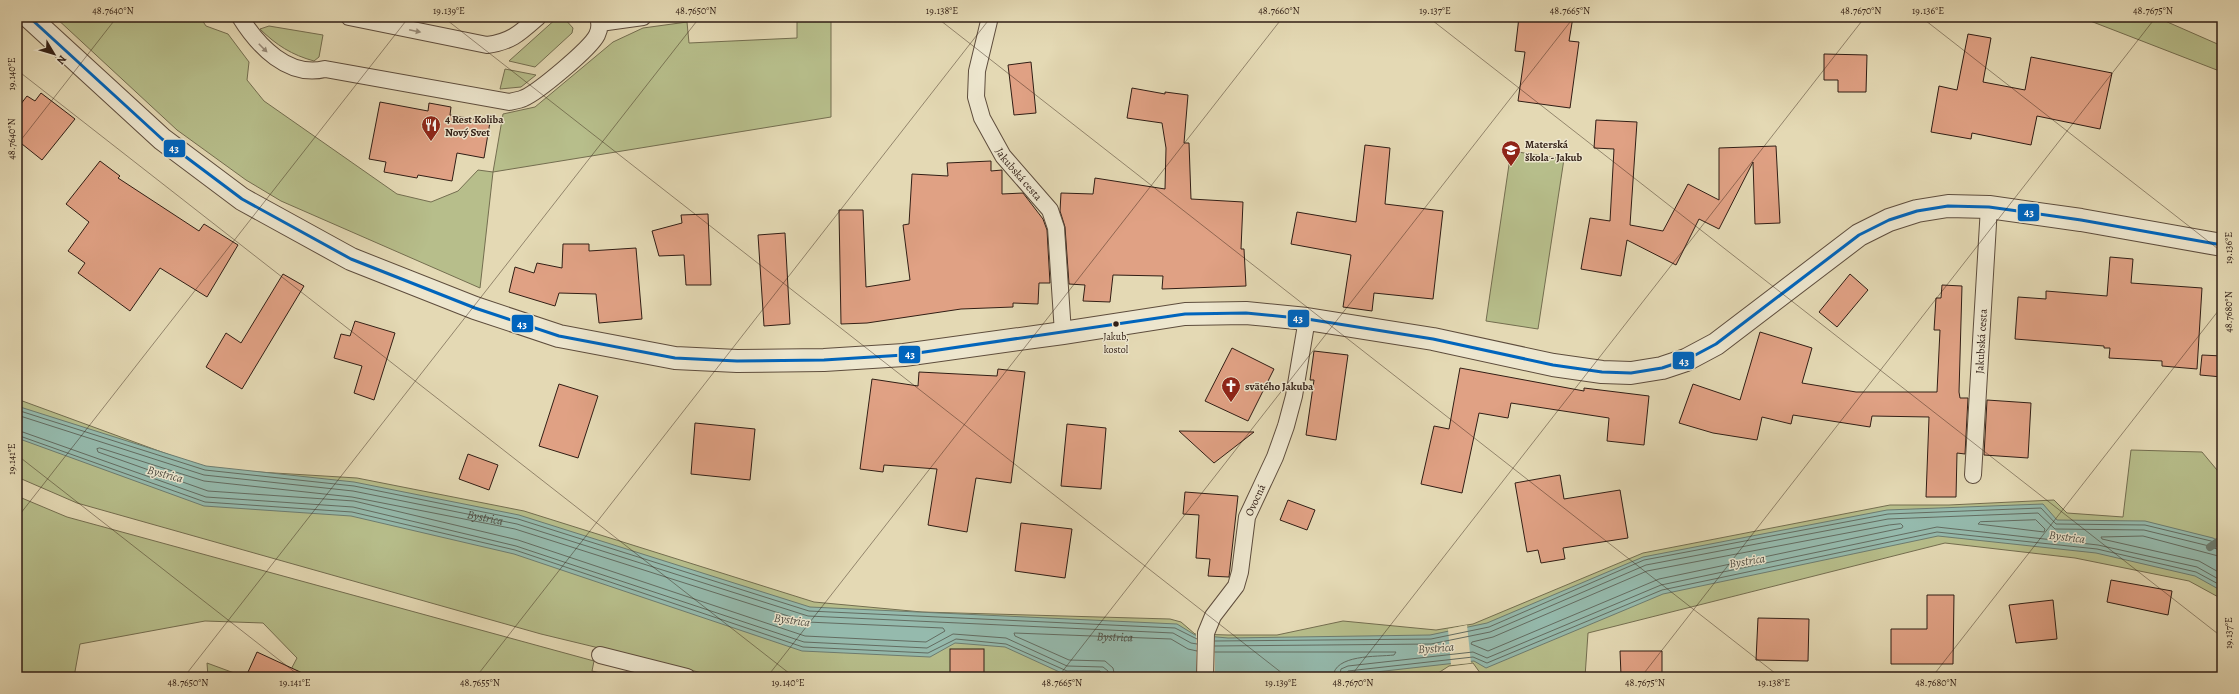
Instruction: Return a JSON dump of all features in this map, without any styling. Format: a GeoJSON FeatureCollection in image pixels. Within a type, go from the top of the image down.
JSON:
{"type":"FeatureCollection","features":[{"type":"Feature","properties":{"kind":"street"},"geometry":{"type":"LineString","coordinates":[[29,17],[162,139],[242,199],[351,259],[475,308],[560,336],[675,358],[737,361],[824,360],[904,355],[1185,314],[1246,313],[1307,319],[1433,339],[1560,366],[1624,372],[1658,369],[1686,360],[1716,344],[1834,252],[1859,235],[1889,220],[1917,211],[1948,206],[1989,207],[2081,220],[2222,245]]}},
{"type":"Feature","properties":{"kind":"lane"},"geometry":{"type":"LineString","coordinates":[[240,17],[257,42],[282,62],[314,72],[325,69],[509,102],[524,98],[538,90],[590,45],[597,35],[599,20],[642,17]]}},
{"type":"Feature","properties":{"kind":"lane"},"geometry":{"type":"LineString","coordinates":[[349,17],[487,45],[504,43],[518,35],[538,17]]}},
{"type":"Feature","properties":{"kind":"lane","name":"Jakubská cesta"},"geometry":{"type":"LineString","coordinates":[[990,17],[976,71],[976,97],[982,118],[1003,156],[1050,210],[1056,228],[1063,333]]}},
{"type":"Feature","properties":{"kind":"lane","name":"Jakubská cesta"},"geometry":{"type":"LineString","coordinates":[[1973,474],[1989,207]]}},
{"type":"Feature","properties":{"kind":"lane","name":"Ovocná"},"geometry":{"type":"LineString","coordinates":[[1205,677],[1206,633],[1213,616],[1236,586],[1240,572],[1248,517],[1275,457],[1286,426],[1294,396],[1307,319]]}},
{"type":"Feature","properties":{"kind":"lane"},"geometry":{"type":"LineString","coordinates":[[600,655],[687,677]]}},
{"type":"Feature","properties":{"kind":"green space"},"geometry":{"type":"Polygon","coordinates":[[[55,17],[200,17],[206,26],[228,34],[249,62],[247,80],[264,101],[397,194],[431,202],[458,191],[478,170],[493,172],[480,288],[281,201],[246,180],[177,130],[55,17]]]}},
{"type":"Feature","properties":{"kind":"green space"},"geometry":{"type":"Polygon","coordinates":[[[558,17],[563,17],[573,28],[572,33],[535,67],[509,61],[558,17]]]}},
{"type":"Feature","properties":{"kind":"green space"},"geometry":{"type":"Polygon","coordinates":[[[797,17],[831,17],[831,117],[493,172],[503,114],[535,107],[613,42],[643,28],[687,22],[689,43],[797,38],[797,17]]]}},
{"type":"Feature","properties":{"kind":"green space"},"geometry":{"type":"Polygon","coordinates":[[[2080,17],[2156,17],[2222,46],[2222,72],[2080,17]]]}},
{"type":"Feature","properties":{"kind":"green space"},"geometry":{"type":"Polygon","coordinates":[[[269,26],[323,35],[319,57],[314,61],[285,49],[260,29],[269,26]]]}},
{"type":"Feature","properties":{"kind":"green space"},"geometry":{"type":"Polygon","coordinates":[[[505,69],[536,75],[521,87],[500,89],[505,69]]]}},
{"type":"Feature","properties":{"kind":"green space"},"geometry":{"type":"Polygon","coordinates":[[[1511,151],[1564,159],[1538,329],[1486,321],[1511,151]]]}},
{"type":"Feature","properties":{"kind":"green space"},"geometry":{"type":"Polygon","coordinates":[[[17,399],[208,469],[357,478],[524,511],[814,602],[922,612],[1170,619],[1181,622],[1195,634],[1228,635],[1277,635],[1343,621],[1436,630],[1473,624],[1643,553],[1890,505],[1949,505],[2054,500],[2067,513],[2123,517],[2131,450],[2202,452],[2222,476],[2222,599],[2189,581],[2075,558],[1945,543],[1588,633],[1585,677],[1483,677],[1473,663],[1449,666],[1432,677],[719,677],[541,634],[77,503],[17,477],[17,399]]]}},
{"type":"Feature","properties":{"kind":"green space"},"geometry":{"type":"Polygon","coordinates":[[[17,496],[67,517],[594,661],[592,671],[617,677],[287,677],[297,658],[263,623],[205,621],[80,644],[74,677],[17,677],[17,496]]]}},
{"type":"Feature","properties":{"kind":"green space"},"geometry":{"type":"Polygon","coordinates":[[[207,663],[245,677],[208,677],[207,663]]]}},
{"type":"Feature","properties":{"kind":"water","name":"Bystrica"},"geometry":{"type":"Polygon","coordinates":[[[17,406],[206,466],[354,482],[519,515],[810,607],[1177,624],[1195,635],[1228,638],[1430,635],[1487,623],[1643,557],[1887,510],[2043,504],[2057,520],[2145,521],[2213,538],[2222,543],[2222,591],[2195,576],[2096,553],[1938,536],[1663,594],[1486,668],[1474,661],[1340,676],[1066,675],[1005,647],[955,643],[930,657],[802,651],[514,554],[351,516],[204,506],[17,438],[17,406]]]}},
{"type":"Feature","properties":{"kind":"pier"},"geometry":{"type":"Polygon","coordinates":[[[1467,625],[1471,663],[1451,665],[1448,629],[1467,625]]]}},
{"type":"Feature","properties":{"kind":"pier"},"geometry":{"type":"Polygon","coordinates":[[[1196,633],[1215,635],[1215,677],[1196,677],[1196,633]]]}},
{"type":"Feature","properties":{"kind":"building"},"geometry":{"type":"Polygon","coordinates":[[[1519,17],[1573,17],[1569,41],[1579,42],[1570,108],[1518,101],[1525,52],[1515,51],[1519,17]]]}},
{"type":"Feature","properties":{"kind":"building"},"geometry":{"type":"Polygon","coordinates":[[[1968,34],[1991,38],[1983,82],[2025,90],[2031,57],[2112,73],[2100,129],[2037,116],[2031,145],[1972,133],[1971,139],[1931,132],[1939,86],[1957,90],[1968,34]]]}},
{"type":"Feature","properties":{"kind":"building"},"geometry":{"type":"Polygon","coordinates":[[[1824,54],[1867,55],[1866,92],[1838,92],[1838,80],[1824,80],[1824,54]]]}},
{"type":"Feature","properties":{"kind":"building"},"geometry":{"type":"Polygon","coordinates":[[[1031,62],[1036,113],[1014,115],[1008,65],[1031,62]]]}},
{"type":"Feature","properties":{"kind":"building"},"geometry":{"type":"Polygon","coordinates":[[[1132,88],[1165,94],[1165,92],[1188,95],[1184,143],[1189,143],[1191,199],[1243,202],[1241,249],[1244,249],[1246,286],[1162,289],[1163,276],[1113,275],[1110,302],[1083,301],[1085,285],[1069,284],[1065,227],[1060,211],[1061,193],[1093,194],[1095,178],[1165,189],[1166,148],[1162,123],[1127,118],[1132,88]]]}},
{"type":"Feature","properties":{"kind":"building"},"geometry":{"type":"Polygon","coordinates":[[[41,93],[75,119],[42,160],[17,140],[17,109],[27,96],[35,101],[41,93]]]}},
{"type":"Feature","properties":{"kind":"building","name":"4 Rest Koliba Nový Svet"},"geometry":{"type":"Polygon","coordinates":[[[380,102],[428,111],[429,103],[451,107],[450,115],[490,122],[484,158],[457,153],[452,181],[418,175],[417,178],[384,172],[386,162],[369,159],[380,102]]]}},
{"type":"Feature","properties":{"kind":"building"},"geometry":{"type":"Polygon","coordinates":[[[1596,120],[1637,122],[1630,225],[1663,231],[1688,184],[1719,200],[1719,148],[1776,146],[1780,223],[1755,224],[1753,162],[1719,229],[1699,219],[1676,265],[1627,240],[1621,276],[1581,269],[1590,218],[1610,221],[1614,149],[1594,148],[1596,120]]]}},
{"type":"Feature","properties":{"kind":"building"},"geometry":{"type":"Polygon","coordinates":[[[1365,145],[1390,148],[1385,204],[1443,211],[1433,299],[1374,293],[1372,311],[1343,307],[1351,255],[1291,244],[1297,212],[1356,222],[1365,145]]]}},
{"type":"Feature","properties":{"kind":"building"},"geometry":{"type":"Polygon","coordinates":[[[100,161],[120,176],[118,178],[199,231],[204,224],[238,245],[207,297],[160,268],[130,311],[78,273],[85,263],[68,251],[89,222],[66,204],[100,161]]]}},
{"type":"Feature","properties":{"kind":"building"},"geometry":{"type":"Polygon","coordinates":[[[991,161],[991,171],[1002,170],[1002,194],[1023,193],[1043,219],[1047,230],[1050,283],[1039,283],[1038,304],[1013,303],[1013,307],[961,309],[867,323],[841,324],[839,210],[863,210],[866,287],[910,280],[903,225],[909,224],[912,174],[948,176],[947,163],[991,161]]]}},
{"type":"Feature","properties":{"kind":"building"},"geometry":{"type":"Polygon","coordinates":[[[708,214],[711,285],[686,285],[684,255],[659,256],[652,231],[682,223],[681,215],[708,214]]]}},
{"type":"Feature","properties":{"kind":"building"},"geometry":{"type":"Polygon","coordinates":[[[785,233],[790,324],[764,326],[758,235],[785,233]]]}},
{"type":"Feature","properties":{"kind":"building"},"geometry":{"type":"Polygon","coordinates":[[[563,244],[589,244],[589,251],[636,248],[642,319],[599,323],[596,294],[559,293],[555,306],[509,292],[515,267],[534,273],[537,263],[562,268],[563,244]]]}},
{"type":"Feature","properties":{"kind":"building"},"geometry":{"type":"Polygon","coordinates":[[[2110,257],[2133,259],[2131,283],[2202,288],[2197,369],[2162,366],[2162,361],[2109,358],[2110,348],[2104,348],[2104,346],[2015,339],[2018,297],[2046,299],[2046,291],[2107,296],[2110,257]]]}},
{"type":"Feature","properties":{"kind":"building"},"geometry":{"type":"Polygon","coordinates":[[[283,274],[304,286],[242,389],[206,367],[226,333],[241,343],[283,274]]]}},
{"type":"Feature","properties":{"kind":"building"},"geometry":{"type":"Polygon","coordinates":[[[1850,274],[1868,290],[1837,327],[1819,312],[1850,274]]]}},
{"type":"Feature","properties":{"kind":"building"},"geometry":{"type":"Polygon","coordinates":[[[1942,285],[1962,286],[1959,392],[1960,398],[1968,398],[1965,454],[1957,453],[1956,497],[1926,497],[1929,417],[1872,416],[1870,427],[1793,415],[1791,424],[1762,417],[1757,440],[1713,433],[1679,423],[1693,384],[1740,400],[1760,332],[1812,348],[1802,383],[1856,392],[1937,392],[1940,330],[1934,330],[1936,298],[1941,298],[1942,285]]]}},
{"type":"Feature","properties":{"kind":"building"},"geometry":{"type":"Polygon","coordinates":[[[355,321],[395,333],[374,400],[354,393],[362,366],[334,358],[341,334],[350,336],[355,321]]]}},
{"type":"Feature","properties":{"kind":"building","name":"svätého Jakuba"},"geometry":{"type":"Polygon","coordinates":[[[1232,348],[1274,369],[1248,421],[1205,401],[1232,348]]]}},
{"type":"Feature","properties":{"kind":"building"},"geometry":{"type":"Polygon","coordinates":[[[1314,351],[1348,355],[1336,440],[1306,435],[1314,380],[1310,380],[1314,351]]]}},
{"type":"Feature","properties":{"kind":"building"},"geometry":{"type":"Polygon","coordinates":[[[2202,355],[2222,356],[2222,377],[2200,375],[2202,355]]]}},
{"type":"Feature","properties":{"kind":"building"},"geometry":{"type":"Polygon","coordinates":[[[1460,368],[1584,391],[1584,388],[1649,396],[1644,445],[1607,441],[1609,418],[1511,403],[1508,418],[1479,413],[1462,493],[1421,484],[1434,426],[1449,429],[1460,368]]]}},
{"type":"Feature","properties":{"kind":"building"},"geometry":{"type":"Polygon","coordinates":[[[998,369],[1025,372],[1011,483],[976,478],[967,532],[928,525],[937,469],[884,465],[883,472],[860,469],[872,379],[918,386],[919,372],[997,376],[998,369]]]}},
{"type":"Feature","properties":{"kind":"building"},"geometry":{"type":"Polygon","coordinates":[[[559,384],[598,396],[578,458],[539,446],[559,384]]]}},
{"type":"Feature","properties":{"kind":"building"},"geometry":{"type":"Polygon","coordinates":[[[1987,400],[2031,403],[2028,458],[1984,455],[1987,400]]]}},
{"type":"Feature","properties":{"kind":"building"},"geometry":{"type":"Polygon","coordinates":[[[695,423],[755,429],[750,480],[691,474],[695,423]]]}},
{"type":"Feature","properties":{"kind":"building"},"geometry":{"type":"Polygon","coordinates":[[[1067,424],[1106,428],[1101,489],[1061,486],[1067,424]]]}},
{"type":"Feature","properties":{"kind":"building"},"geometry":{"type":"Polygon","coordinates":[[[1179,431],[1254,432],[1214,463],[1179,431]]]}},
{"type":"Feature","properties":{"kind":"building"},"geometry":{"type":"Polygon","coordinates":[[[468,454],[498,465],[489,490],[459,479],[468,454]]]}},
{"type":"Feature","properties":{"kind":"building"},"geometry":{"type":"Polygon","coordinates":[[[1560,475],[1564,499],[1620,490],[1628,538],[1563,548],[1565,559],[1541,563],[1538,550],[1527,552],[1515,483],[1560,475]]]}},
{"type":"Feature","properties":{"kind":"building"},"geometry":{"type":"Polygon","coordinates":[[[1185,492],[1238,496],[1229,577],[1208,576],[1210,559],[1196,558],[1199,515],[1183,514],[1185,492]]]}},
{"type":"Feature","properties":{"kind":"building"},"geometry":{"type":"Polygon","coordinates":[[[1288,500],[1315,510],[1307,530],[1280,520],[1288,500]]]}},
{"type":"Feature","properties":{"kind":"building"},"geometry":{"type":"Polygon","coordinates":[[[1021,523],[1072,529],[1065,578],[1015,571],[1021,523]]]}},
{"type":"Feature","properties":{"kind":"building"},"geometry":{"type":"Polygon","coordinates":[[[2111,580],[2172,591],[2168,615],[2107,602],[2111,580]]]}},
{"type":"Feature","properties":{"kind":"building"},"geometry":{"type":"Polygon","coordinates":[[[1927,595],[1954,595],[1953,664],[1891,664],[1891,629],[1927,629],[1927,595]]]}},
{"type":"Feature","properties":{"kind":"building"},"geometry":{"type":"Polygon","coordinates":[[[2053,600],[2057,639],[2016,643],[2009,605],[2053,600]]]}},
{"type":"Feature","properties":{"kind":"building"},"geometry":{"type":"Polygon","coordinates":[[[1758,618],[1809,619],[1808,661],[1756,660],[1758,618]]]}},
{"type":"Feature","properties":{"kind":"building"},"geometry":{"type":"Polygon","coordinates":[[[950,649],[984,649],[984,676],[950,676],[950,649]]]}},
{"type":"Feature","properties":{"kind":"building"},"geometry":{"type":"Polygon","coordinates":[[[1620,651],[1662,651],[1662,675],[1621,675],[1620,651]]]}},
{"type":"Feature","properties":{"kind":"building"},"geometry":{"type":"Polygon","coordinates":[[[257,652],[311,677],[260,677],[248,672],[257,652]]]}},
{"type":"Feature","properties":{"kind":"waterway"},"geometry":{"type":"LineString","coordinates":[[2210,547],[2222,539]]}},
{"type":"Feature","properties":{"kind":"transit line","name":"43"},"geometry":{"type":"LineString","coordinates":[[29,17],[162,139],[242,199],[351,259],[475,308],[559,336],[675,358],[737,361],[824,360],[904,355],[1185,314],[1246,313],[1307,319],[1433,339],[1553,365],[1602,372],[1631,373],[1662,368],[1686,360],[1716,344],[1859,235],[1889,220],[1917,211],[1948,206],[1989,207],[2081,220],[2222,245]]}},
{"type":"Feature","properties":{"kind":"place","name":"4 Rest Koliba Nový Svet"},"geometry":{"type":"Point","coordinates":[431,142]}},
{"type":"Feature","properties":{"kind":"place","name":"Materská škola - Jakub"},"geometry":{"type":"Point","coordinates":[1511,167]}},
{"type":"Feature","properties":{"kind":"place","name":"Jakub, kostol"},"geometry":{"type":"Point","coordinates":[1116,324]}},
{"type":"Feature","properties":{"kind":"place","name":"svätého Jakuba"},"geometry":{"type":"Point","coordinates":[1231,403]}}]}
